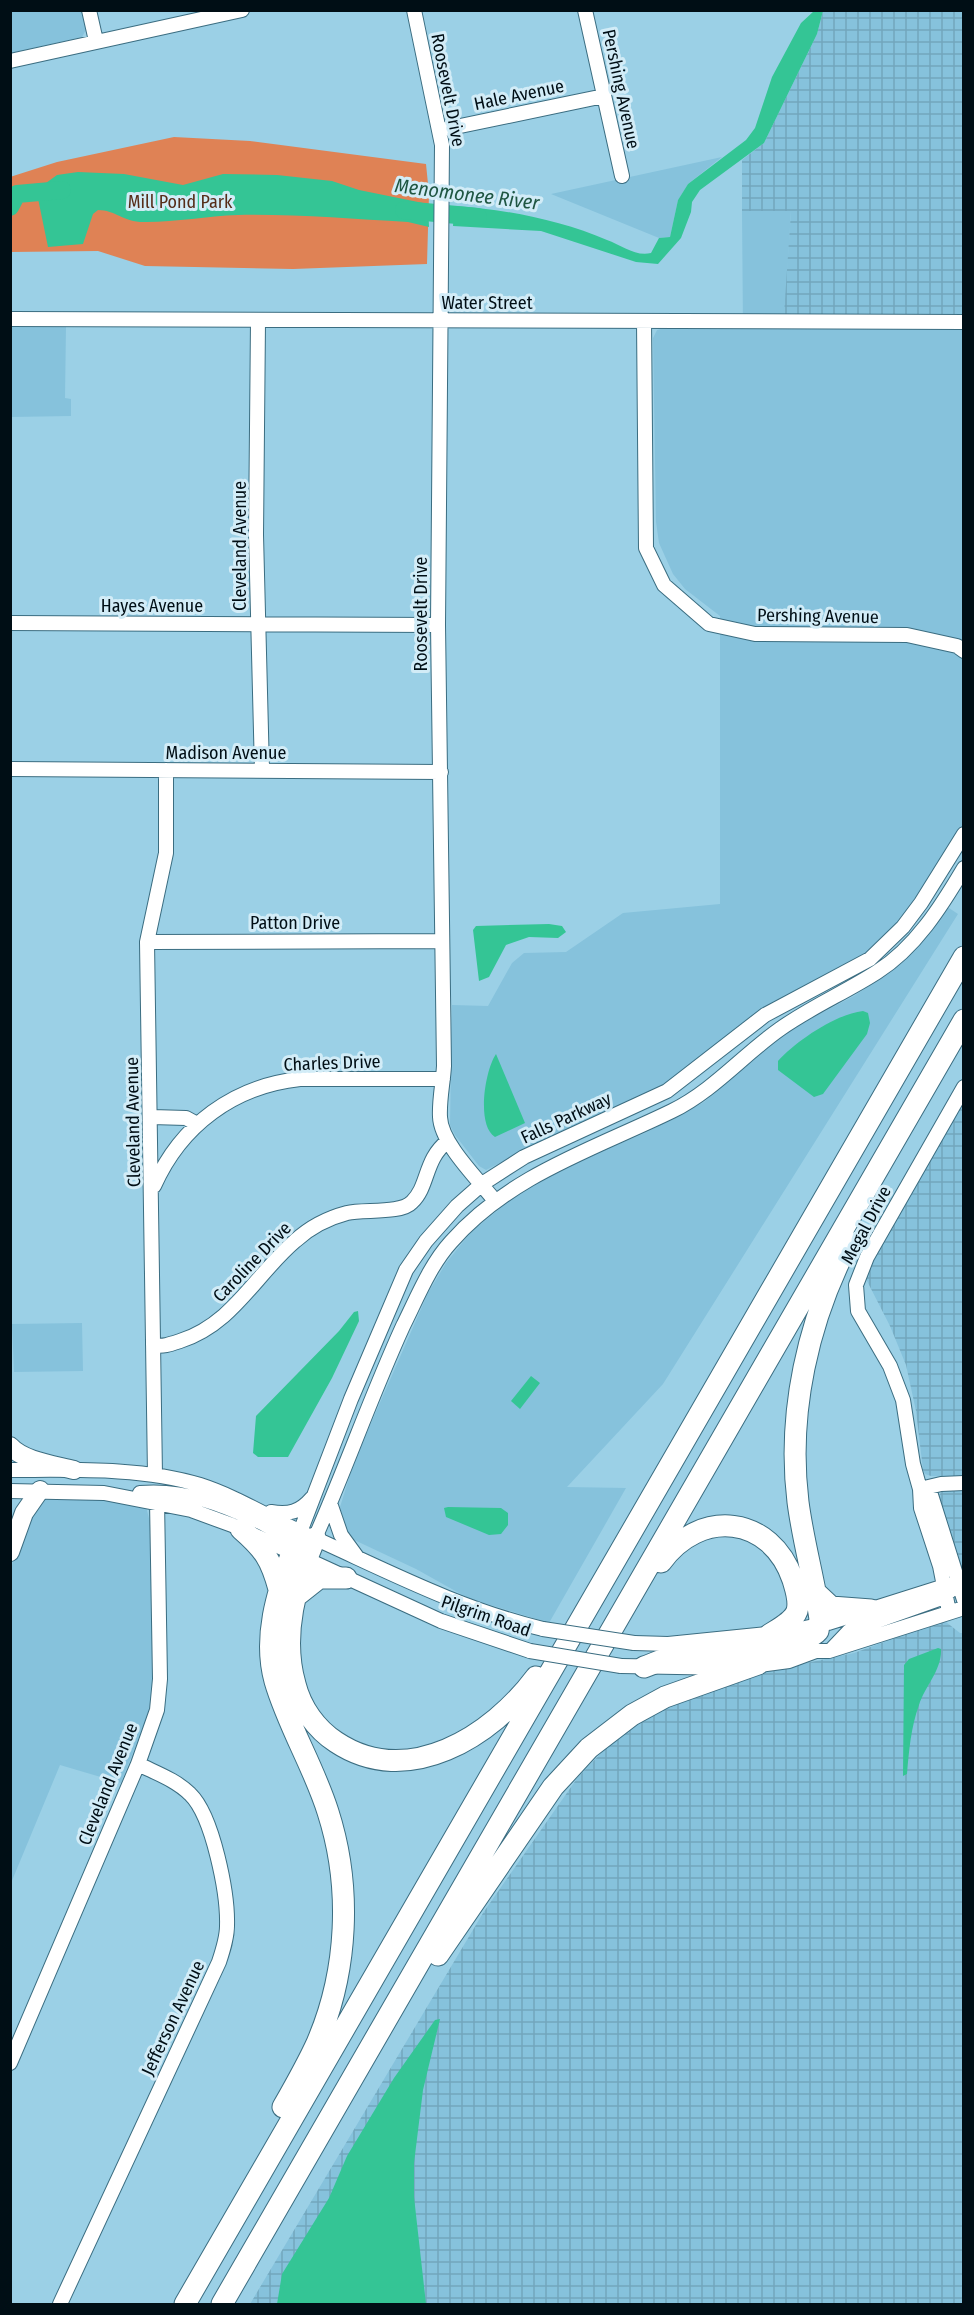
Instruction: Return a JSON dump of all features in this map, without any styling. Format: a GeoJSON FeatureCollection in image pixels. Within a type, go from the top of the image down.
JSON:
{"type":"FeatureCollection","features":[{"type":"Feature","properties":{"kind":"highway"},"geometry":{"type":"LineString","coordinates":[[185,2304],[963,957]]}},
{"type":"Feature","properties":{"kind":"highway"},"geometry":{"type":"LineString","coordinates":[[222,2304],[963,1020]]}},
{"type":"Feature","properties":{"kind":"highway"},"geometry":{"type":"LineString","coordinates":[[644,1667],[669,1658],[730,1653],[799,1642],[814,1636],[821,1624],[796,1484],[798,1406],[808,1347],[844,1252],[963,1025]]}},
{"type":"Feature","properties":{"kind":"highway"},"geometry":{"type":"LineString","coordinates":[[240,1529],[264,1549],[287,1593],[294,1684],[306,1711],[332,1740],[367,1757],[399,1761],[432,1755],[475,1736],[506,1711],[543,1666],[678,1434],[737,1349]]}},
{"type":"Feature","properties":{"kind":"highway"},"geometry":{"type":"LineString","coordinates":[[502,1820],[534,1778],[654,1571],[668,1551],[692,1532],[721,1526],[737,1527],[759,1534],[781,1555],[794,1583],[798,1605],[793,1618],[769,1635]]}},
{"type":"Feature","properties":{"kind":"highway"},"geometry":{"type":"LineString","coordinates":[[178,2304],[317,2043],[328,2012],[339,1966],[343,1891],[334,1835],[324,1801],[274,1680],[271,1629],[287,1593],[302,1545]]}},
{"type":"Feature","properties":{"kind":"highway"},"geometry":{"type":"LineString","coordinates":[[287,1593],[319,1578],[346,1578]]}},
{"type":"Feature","properties":{"kind":"highway"},"geometry":{"type":"LineString","coordinates":[[815,1592],[831,1606],[871,1610]]}},
{"type":"Feature","properties":{"kind":"highway"},"geometry":{"type":"LineString","coordinates":[[386,2021],[397,2013],[554,1787],[584,1753],[626,1719],[656,1702],[697,1684],[758,1665]]}},
{"type":"Feature","properties":{"kind":"main road"},"geometry":{"type":"LineString","coordinates":[[10,1446],[14,1451],[34,1459],[74,1470]]}},
{"type":"Feature","properties":{"kind":"main road"},"geometry":{"type":"LineString","coordinates":[[10,1552],[24,1513],[40,1490]]}},
{"type":"Feature","properties":{"kind":"street"},"geometry":{"type":"LineString","coordinates":[[89,10],[96,41]]}},
{"type":"Feature","properties":{"kind":"street"},"geometry":{"type":"LineString","coordinates":[[10,61],[242,10]]}},
{"type":"Feature","properties":{"kind":"street","name":"Roosevelt Drive"},"geometry":{"type":"LineString","coordinates":[[414,10],[441,130],[442,273],[438,625],[443,1079],[439,1116],[441,1129],[448,1141],[495,1202]]}},
{"type":"Feature","properties":{"kind":"street","name":"Pershing Avenue"},"geometry":{"type":"LineString","coordinates":[[585,10],[622,176]]}},
{"type":"Feature","properties":{"kind":"street","name":"Hale Avenue"},"geometry":{"type":"LineString","coordinates":[[441,130],[604,96]]}},
{"type":"Feature","properties":{"kind":"street","name":"Water Street"},"geometry":{"type":"LineString","coordinates":[[10,319],[963,322]]}},
{"type":"Feature","properties":{"kind":"street","name":"Cleveland Avenue"},"geometry":{"type":"LineString","coordinates":[[258,321],[258,625],[261,771]]}},
{"type":"Feature","properties":{"kind":"street","name":"Pershing Avenue"},"geometry":{"type":"LineString","coordinates":[[644,321],[646,548],[664,585],[709,624],[755,634],[906,635],[957,646],[963,651]]}},
{"type":"Feature","properties":{"kind":"street","name":"Hayes Avenue"},"geometry":{"type":"LineString","coordinates":[[10,623],[438,625]]}},
{"type":"Feature","properties":{"kind":"street","name":"Madison Avenue"},"geometry":{"type":"LineString","coordinates":[[10,769],[441,772]]}},
{"type":"Feature","properties":{"kind":"street","name":"Cleveland Avenue"},"geometry":{"type":"LineString","coordinates":[[155,1475],[152,1117],[147,942],[164,874],[166,770]]}},
{"type":"Feature","properties":{"kind":"street","name":"Falls Parkway"},"geometry":{"type":"LineString","coordinates":[[302,1545],[314,1496],[351,1399],[406,1270],[439,1226],[482,1184],[524,1157],[667,1090],[765,1016],[870,959],[903,927],[921,903],[963,834]]}},
{"type":"Feature","properties":{"kind":"street","name":"Falls Parkway"},"geometry":{"type":"LineString","coordinates":[[302,1545],[330,1503],[386,1365],[427,1280],[450,1243],[517,1185],[556,1163],[596,1147],[695,1098],[782,1027],[879,971],[907,947],[931,919],[963,868]]}},
{"type":"Feature","properties":{"kind":"street","name":"Patton Drive"},"geometry":{"type":"LineString","coordinates":[[147,942],[442,941]]}},
{"type":"Feature","properties":{"kind":"street","name":"Charles Drive"},"geometry":{"type":"LineString","coordinates":[[152,1190],[180,1143],[197,1124],[231,1099],[279,1081],[443,1079]]}},
{"type":"Feature","properties":{"kind":"street","name":"Megal Drive"},"geometry":{"type":"LineString","coordinates":[[949,1612],[921,1508],[920,1489],[913,1464],[903,1400],[890,1366],[861,1317],[856,1285],[867,1257],[963,1087]]}},
{"type":"Feature","properties":{"kind":"street"},"geometry":{"type":"LineString","coordinates":[[152,1117],[186,1118],[197,1124]]}},
{"type":"Feature","properties":{"kind":"street","name":"Caroline Drive"},"geometry":{"type":"LineString","coordinates":[[153,1345],[169,1345],[210,1328],[241,1300],[286,1249],[325,1221],[368,1209],[403,1209],[414,1201],[435,1150],[448,1141]]}},
{"type":"Feature","properties":{"kind":"street","name":"Pilgrim Road"},"geometry":{"type":"LineString","coordinates":[[10,1470],[74,1470],[155,1475],[223,1493],[259,1510],[346,1578],[463,1630],[530,1651],[621,1666],[729,1668],[789,1661],[816,1651],[829,1651],[949,1612],[962,1593]]}},
{"type":"Feature","properties":{"kind":"street"},"geometry":{"type":"LineString","coordinates":[[920,1489],[941,1484],[963,1483]]}},
{"type":"Feature","properties":{"kind":"street","name":"Megal Drive"},"geometry":{"type":"LineString","coordinates":[[920,1489],[931,1495],[962,1593]]}},
{"type":"Feature","properties":{"kind":"street","name":"Pilgrim Road"},"geometry":{"type":"LineString","coordinates":[[10,1491],[40,1490],[122,1495],[191,1510],[240,1529],[358,1558],[473,1610],[543,1629],[634,1643],[668,1644],[769,1635],[821,1624],[945,1591]]}},
{"type":"Feature","properties":{"kind":"street"},"geometry":{"type":"LineString","coordinates":[[122,1495],[164,1491],[204,1499],[266,1524],[302,1545]]}},
{"type":"Feature","properties":{"kind":"street"},"geometry":{"type":"LineString","coordinates":[[259,1510],[286,1515],[305,1506],[314,1496]]}},
{"type":"Feature","properties":{"kind":"street","name":"Cleveland Avenue"},"geometry":{"type":"LineString","coordinates":[[10,2063],[138,1764],[158,1700],[157,1502]]}},
{"type":"Feature","properties":{"kind":"street"},"geometry":{"type":"LineString","coordinates":[[330,1503],[341,1535],[358,1558]]}},
{"type":"Feature","properties":{"kind":"street"},"geometry":{"type":"LineString","coordinates":[[829,1651],[849,1631],[945,1591],[962,1593]]}},
{"type":"Feature","properties":{"kind":"street","name":"Jefferson Avenue"},"geometry":{"type":"LineString","coordinates":[[60,2304],[219,1962],[227,1932],[225,1902],[211,1828],[206,1815],[195,1799],[179,1785],[138,1764]]}},
{"type":"Feature","properties":{"kind":"shaded area"},"geometry":{"type":"Polygon","coordinates":[[[10,11],[84,11],[87,28],[82,37],[11,53],[10,11]]]}},
{"type":"Feature","properties":{"kind":"shaded area"},"geometry":{"type":"Polygon","coordinates":[[[814,11],[823,11],[817,34],[764,143],[700,190],[692,202],[691,212],[681,238],[658,264],[636,262],[541,231],[453,226],[454,206],[493,210],[551,221],[589,233],[634,252],[651,253],[659,238],[670,237],[678,200],[688,184],[746,140],[755,128],[772,77],[801,23],[814,11]]]}},
{"type":"Feature","properties":{"kind":"shaded area"},"geometry":{"type":"Polygon","coordinates":[[[823,11],[963,11],[963,315],[784,314],[791,211],[742,211],[742,160],[764,143],[817,34],[823,11]]]}},
{"type":"Feature","properties":{"kind":"shaded area"},"geometry":{"type":"Polygon","coordinates":[[[722,157],[688,184],[678,200],[670,237],[659,238],[551,194],[722,157]]]}},
{"type":"Feature","properties":{"kind":"shaded area"},"geometry":{"type":"Polygon","coordinates":[[[78,172],[124,174],[183,185],[223,174],[277,175],[332,181],[359,190],[428,204],[429,227],[408,222],[281,215],[238,215],[138,222],[98,210],[93,214],[83,244],[48,247],[35,184],[46,183],[57,175],[78,172]]]}},
{"type":"Feature","properties":{"kind":"shaded area"},"geometry":{"type":"Polygon","coordinates":[[[742,211],[791,211],[784,329],[963,329],[963,825],[922,897],[886,938],[850,967],[660,1087],[550,1137],[486,1170],[479,1166],[450,1125],[452,1005],[488,1006],[512,963],[524,953],[566,952],[623,913],[720,904],[720,616],[685,589],[673,574],[659,543],[656,522],[653,338],[657,330],[665,328],[743,328],[742,211]]]}},
{"type":"Feature","properties":{"kind":"shaded area"},"geometry":{"type":"Polygon","coordinates":[[[66,326],[65,398],[71,399],[71,416],[11,417],[11,327],[66,326]]]}},
{"type":"Feature","properties":{"kind":"shaded area"},"geometry":{"type":"Polygon","coordinates":[[[946,906],[958,914],[663,1384],[567,1487],[626,1488],[549,1623],[468,1598],[416,1569],[350,1538],[341,1523],[340,1507],[354,1462],[428,1293],[446,1263],[471,1232],[520,1192],[562,1168],[645,1133],[704,1102],[781,1034],[854,996],[890,972],[932,930],[946,906]]]}},
{"type":"Feature","properties":{"kind":"shaded area"},"geometry":{"type":"Polygon","coordinates":[[[549,924],[562,926],[566,932],[558,938],[529,937],[506,945],[489,977],[479,981],[473,930],[476,926],[549,924]]]}},
{"type":"Feature","properties":{"kind":"shaded area"},"geometry":{"type":"Polygon","coordinates":[[[863,1011],[868,1013],[870,1023],[867,1034],[823,1094],[814,1097],[778,1070],[778,1061],[806,1037],[841,1017],[863,1011]]]}},
{"type":"Feature","properties":{"kind":"shaded area"},"geometry":{"type":"Polygon","coordinates":[[[496,1054],[525,1123],[495,1137],[489,1131],[486,1121],[484,1097],[489,1072],[496,1054]]]}},
{"type":"Feature","properties":{"kind":"shaded area"},"geometry":{"type":"Polygon","coordinates":[[[963,1103],[963,1476],[931,1476],[925,1474],[923,1470],[916,1411],[906,1365],[890,1326],[866,1279],[874,1260],[963,1103]]]}},
{"type":"Feature","properties":{"kind":"shaded area"},"geometry":{"type":"Polygon","coordinates":[[[358,1311],[359,1321],[332,1378],[288,1457],[258,1457],[253,1453],[256,1416],[339,1331],[354,1312],[358,1311]]]}},
{"type":"Feature","properties":{"kind":"shaded area"},"geometry":{"type":"Polygon","coordinates":[[[82,1323],[83,1371],[14,1372],[12,1324],[82,1323]]]}},
{"type":"Feature","properties":{"kind":"shaded area"},"geometry":{"type":"Polygon","coordinates":[[[531,1376],[540,1383],[520,1409],[511,1401],[531,1376]]]}},
{"type":"Feature","properties":{"kind":"shaded area"},"geometry":{"type":"Polygon","coordinates":[[[963,1488],[963,1567],[956,1566],[936,1499],[943,1490],[963,1488]]]}},
{"type":"Feature","properties":{"kind":"shaded area"},"geometry":{"type":"Polygon","coordinates":[[[38,1497],[108,1499],[146,1507],[150,1522],[153,1690],[147,1717],[121,1783],[60,1765],[11,1883],[12,1566],[15,1550],[38,1497]]]}},
{"type":"Feature","properties":{"kind":"shaded area"},"geometry":{"type":"Polygon","coordinates":[[[444,1508],[501,1508],[508,1513],[508,1525],[501,1534],[489,1535],[446,1517],[444,1508]]]}},
{"type":"Feature","properties":{"kind":"shaded area"},"geometry":{"type":"Polygon","coordinates":[[[939,1622],[946,1622],[963,1633],[963,2304],[250,2304],[483,1913],[578,1777],[608,1746],[640,1722],[670,1706],[735,1678],[854,1653],[939,1622]]]}},
{"type":"Feature","properties":{"kind":"shaded area"},"geometry":{"type":"Polygon","coordinates":[[[938,1648],[941,1649],[941,1657],[916,1713],[907,1774],[903,1776],[904,1665],[909,1659],[938,1648]]]}},
{"type":"Feature","properties":{"kind":"shaded area"},"geometry":{"type":"Polygon","coordinates":[[[440,2019],[423,2090],[414,2163],[414,2197],[426,2304],[277,2304],[282,2274],[329,2198],[347,2156],[394,2078],[435,2020],[440,2019]]]}},
{"type":"Feature","properties":{"kind":"green space","name":"Mill Pond Park"},"geometry":{"type":"Polygon","coordinates":[[[174,137],[250,141],[426,164],[429,194],[427,264],[293,269],[145,266],[98,251],[11,252],[10,177],[57,162],[174,137]]]}},
{"type":"Feature","properties":{"kind":"waterway","name":"Menomonee River"},"geometry":{"type":"LineString","coordinates":[[10,207],[17,194],[62,190]]}},
{"type":"Feature","properties":{"kind":"waterway","name":"Menomonee River"},"geometry":{"type":"LineString","coordinates":[[404,210],[478,217]]}}]}
